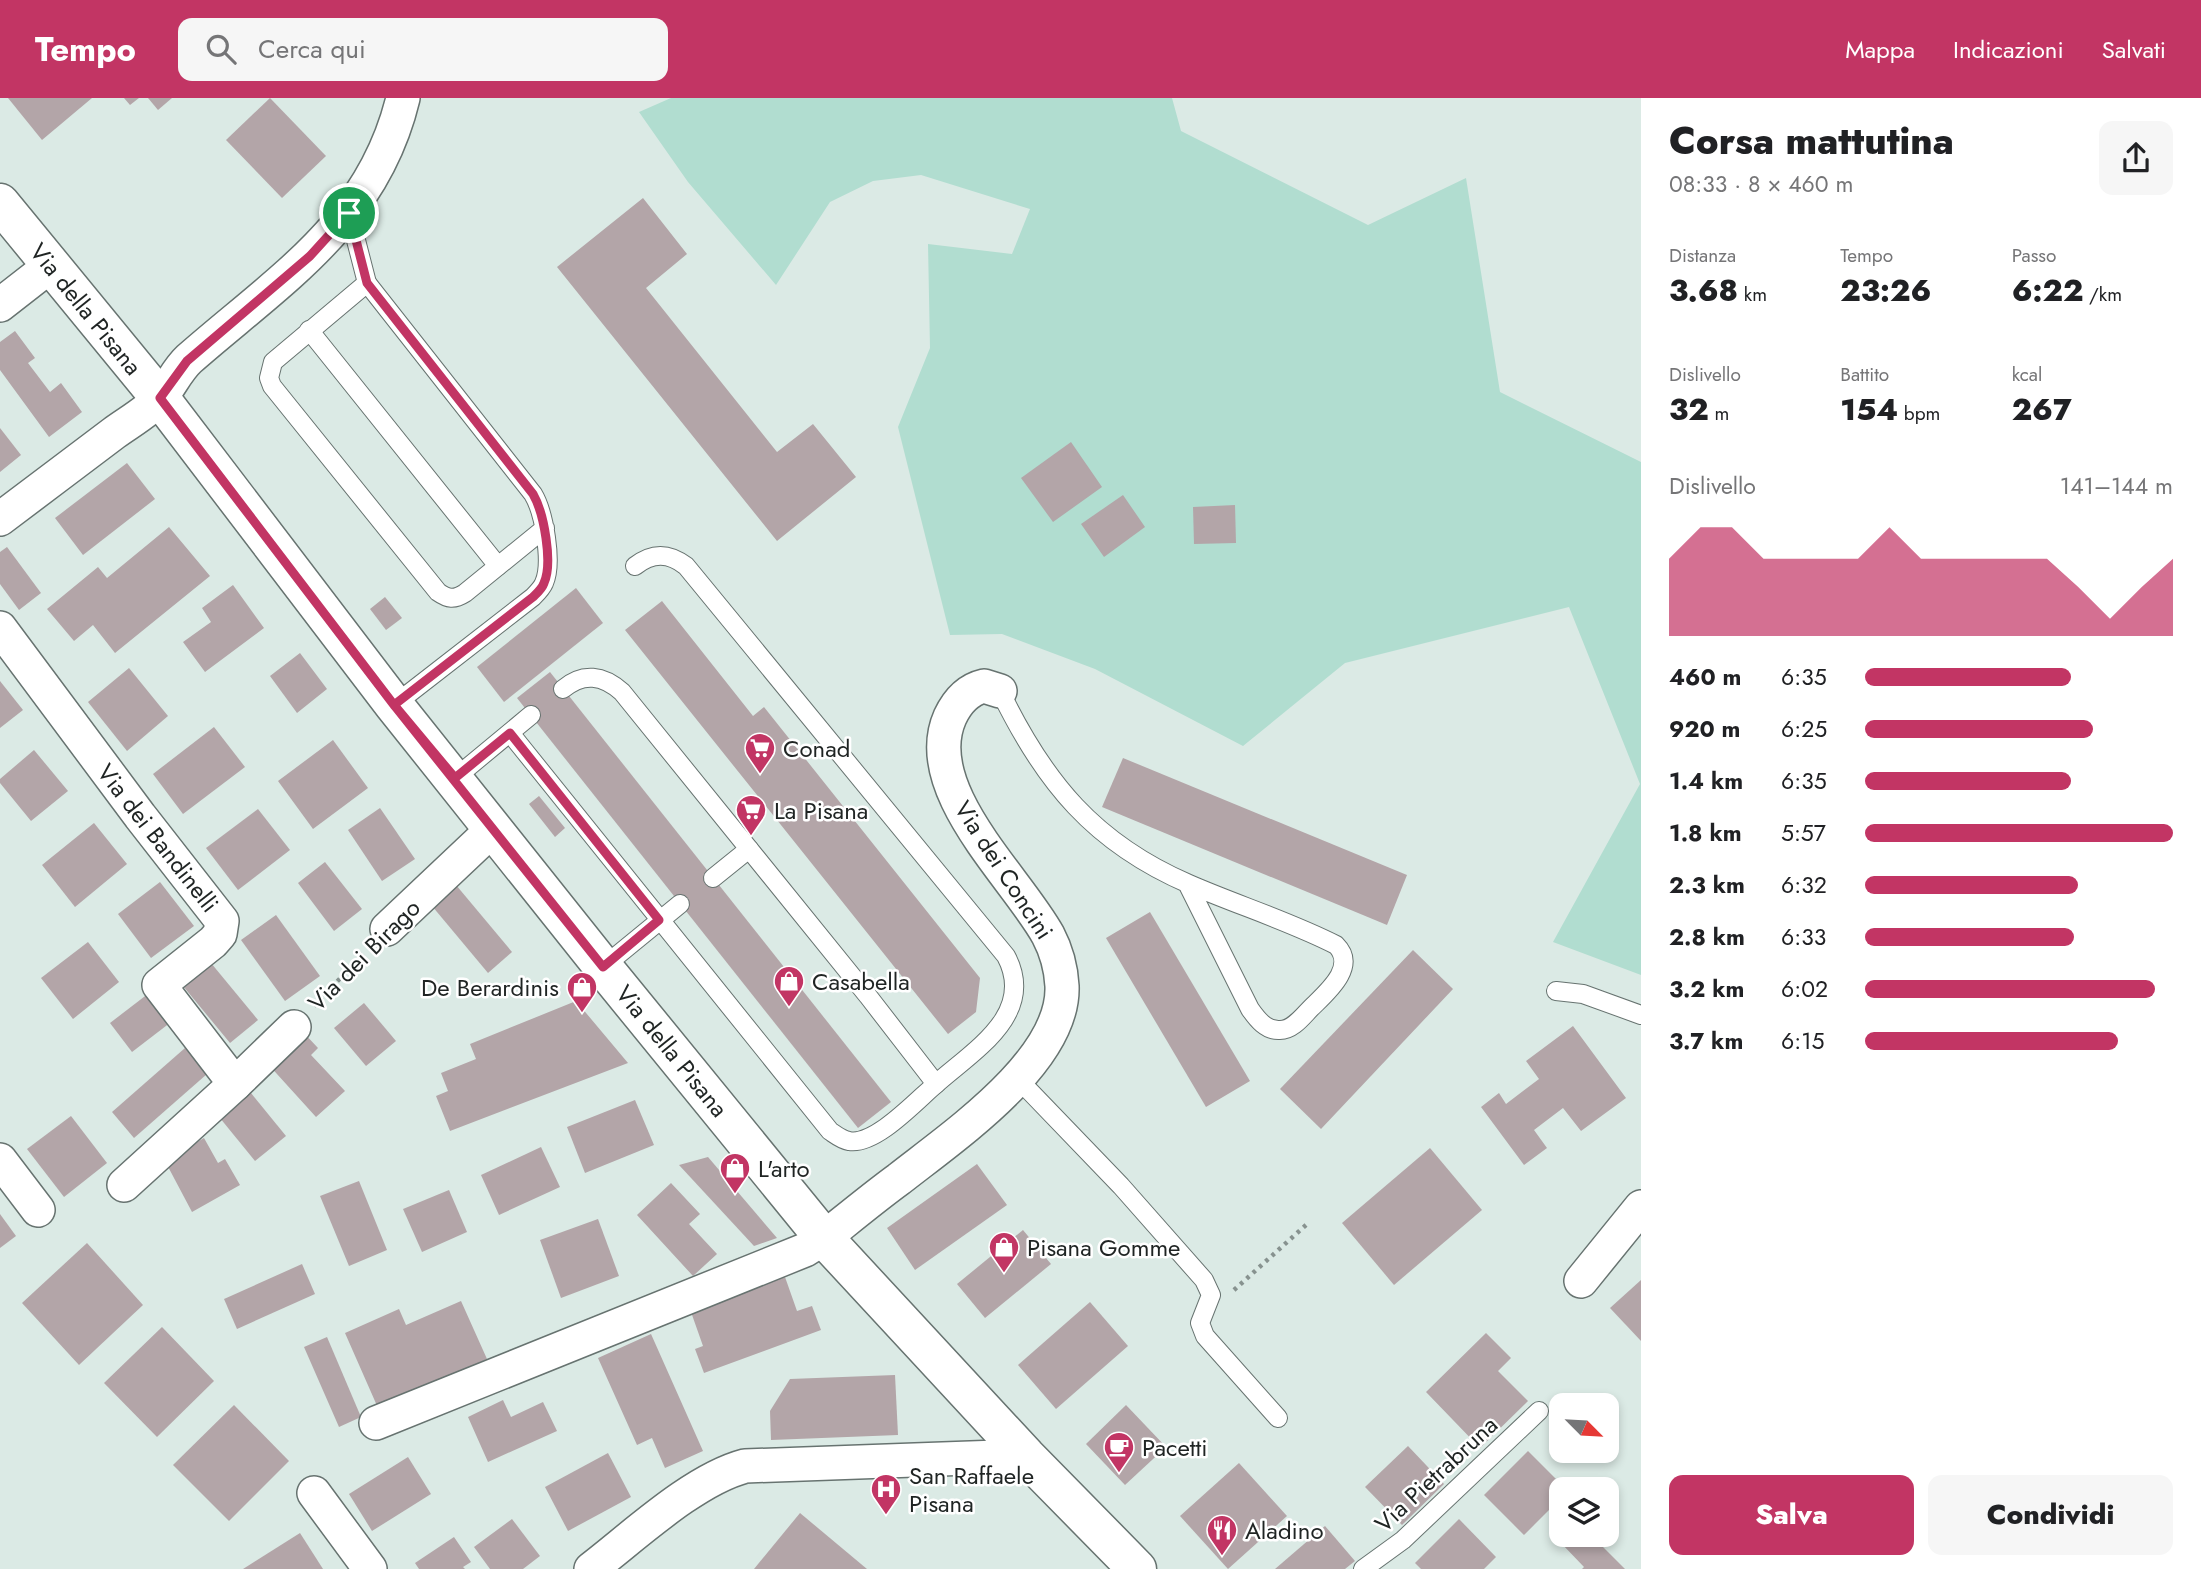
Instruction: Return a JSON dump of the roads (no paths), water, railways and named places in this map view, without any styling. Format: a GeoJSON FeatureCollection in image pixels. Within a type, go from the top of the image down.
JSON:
{"type":"FeatureCollection","features":[{"type":"Feature","properties":{"kind":"main road","name":"Via della Pisana"},"geometry":{"type":"LineString","coordinates":[[0,203],[160,398],[394,705],[824,1238],[1026,1456],[1137,1569]]}},
{"type":"Feature","properties":{"kind":"street"},"geometry":{"type":"LineString","coordinates":[[0,519],[160,398],[187,361],[310,256],[349,213],[386,148],[403,98]]}},
{"type":"Feature","properties":{"kind":"street"},"geometry":{"type":"LineString","coordinates":[[0,305],[50,266]]}},
{"type":"Feature","properties":{"kind":"street","name":"Via dei Bandinelli"},"geometry":{"type":"LineString","coordinates":[[0,628],[222,921],[220,934],[159,985],[235,1084]]}},
{"type":"Feature","properties":{"kind":"street","name":"Via dei Concini"},"geometry":{"type":"LineString","coordinates":[[824,1238],[952,1138],[1018,1079],[1053,1028],[1061,1000],[1060,962],[1047,932],[979,836],[952,791],[946,770],[944,733],[959,701],[984,686],[1000,691]]}},
{"type":"Feature","properties":{"kind":"street","name":"Via dei Birago"},"geometry":{"type":"LineString","coordinates":[[387,929],[494,828]]}},
{"type":"Feature","properties":{"kind":"street","name":"Via dei Birago"},"geometry":{"type":"LineString","coordinates":[[235,1084],[294,1027]]}},
{"type":"Feature","properties":{"kind":"street"},"geometry":{"type":"LineString","coordinates":[[124,1185],[235,1084]]}},
{"type":"Feature","properties":{"kind":"street"},"geometry":{"type":"LineString","coordinates":[[0,1160],[38,1210]]}},
{"type":"Feature","properties":{"kind":"street"},"geometry":{"type":"LineString","coordinates":[[1581,1281],[1641,1207]]}},
{"type":"Feature","properties":{"kind":"street"},"geometry":{"type":"LineString","coordinates":[[376,1423],[805,1250],[824,1238]]}},
{"type":"Feature","properties":{"kind":"street"},"geometry":{"type":"LineString","coordinates":[[590,1569],[697,1488],[727,1471],[746,1466],[1026,1456]]}},
{"type":"Feature","properties":{"kind":"street"},"geometry":{"type":"LineString","coordinates":[[314,1493],[370,1569]]}},
{"type":"Feature","properties":{"kind":"lane"},"geometry":{"type":"LineString","coordinates":[[349,213],[367,283],[533,494],[541,510],[545,528],[547,571],[543,585],[533,597],[394,705]]}},
{"type":"Feature","properties":{"kind":"lane"},"geometry":{"type":"LineString","coordinates":[[367,283],[273,362],[269,378],[272,386],[438,592],[452,599],[459,597],[545,528]]}},
{"type":"Feature","properties":{"kind":"lane"},"geometry":{"type":"LineString","coordinates":[[309,330],[498,566]]}},
{"type":"Feature","properties":{"kind":"lane"},"geometry":{"type":"LineString","coordinates":[[510,733],[830,1131],[842,1139],[850,1142],[863,1141],[875,1135],[1001,1025],[1015,994],[1013,968],[1006,956],[686,566],[665,555],[654,555],[635,566]]}},
{"type":"Feature","properties":{"kind":"lane"},"geometry":{"type":"LineString","coordinates":[[563,689],[587,677],[596,676],[614,685],[936,1084]]}},
{"type":"Feature","properties":{"kind":"lane"},"geometry":{"type":"LineString","coordinates":[[1000,691],[1019,731],[1037,758],[1096,829],[1136,856],[1187,883],[1336,944],[1344,959],[1332,988],[1290,1027],[1281,1031],[1265,1026],[1250,1009],[1187,883]]}},
{"type":"Feature","properties":{"kind":"lane"},"geometry":{"type":"LineString","coordinates":[[455,778],[531,715]]}},
{"type":"Feature","properties":{"kind":"lane"},"geometry":{"type":"LineString","coordinates":[[713,878],[749,849]]}},
{"type":"Feature","properties":{"kind":"lane"},"geometry":{"type":"LineString","coordinates":[[603,967],[680,904]]}},
{"type":"Feature","properties":{"kind":"lane"},"geometry":{"type":"LineString","coordinates":[[1556,991],[1583,994],[1641,1015]]}},
{"type":"Feature","properties":{"kind":"lane"},"geometry":{"type":"LineString","coordinates":[[1018,1079],[1121,1186],[1204,1280],[1210,1295],[1200,1322],[1205,1336],[1278,1418]]}},
{"type":"Feature","properties":{"kind":"lane","name":"Via Pietrabruna"},"geometry":{"type":"LineString","coordinates":[[1363,1569],[1403,1540],[1539,1411]]}},
{"type":"Feature","properties":{"kind":"place","name":"Conad"},"geometry":{"type":"Point","coordinates":[760,775]}},
{"type":"Feature","properties":{"kind":"place","name":"La Pisana"},"geometry":{"type":"Point","coordinates":[751,837]}},
{"type":"Feature","properties":{"kind":"place","name":"Casabella"},"geometry":{"type":"Point","coordinates":[789,1008]}},
{"type":"Feature","properties":{"kind":"place","name":"De Berardinis"},"geometry":{"type":"Point","coordinates":[582,1014]}},
{"type":"Feature","properties":{"kind":"place","name":"L'arto"},"geometry":{"type":"Point","coordinates":[735,1195]}},
{"type":"Feature","properties":{"kind":"place","name":"Pisana Gomme"},"geometry":{"type":"Point","coordinates":[1004,1274]}},
{"type":"Feature","properties":{"kind":"place","name":"Pacetti"},"geometry":{"type":"Point","coordinates":[1119,1474]}},
{"type":"Feature","properties":{"kind":"place","name":"San Raffaele Pisana"},"geometry":{"type":"Point","coordinates":[886,1516]}},
{"type":"Feature","properties":{"kind":"place","name":"Aladino"},"geometry":{"type":"Point","coordinates":[1222,1557]}}]}
